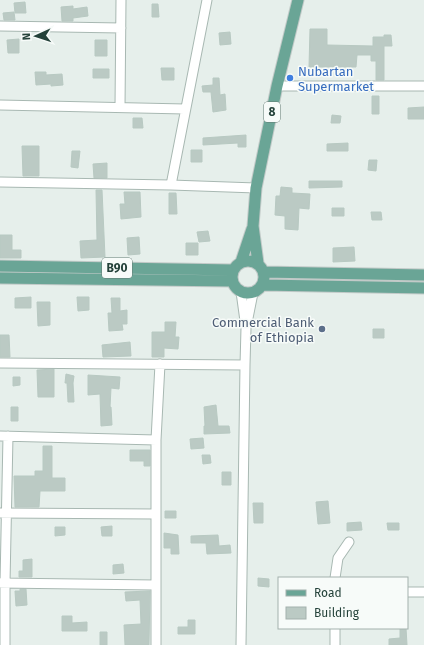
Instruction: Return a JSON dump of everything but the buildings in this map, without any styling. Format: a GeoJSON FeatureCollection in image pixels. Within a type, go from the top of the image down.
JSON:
{"type":"FeatureCollection","features":[{"type":"Feature","properties":{"kind":"main road","name":"8"},"geometry":{"type":"LineString","coordinates":[[261,268],[253,226],[256,188],[298,0]]}},
{"type":"Feature","properties":{"kind":"main road","name":"8"},"geometry":{"type":"LineString","coordinates":[[235,271],[253,226]]}},
{"type":"Feature","properties":{"kind":"main road","name":"B90"},"geometry":{"type":"LineString","coordinates":[[0,278],[235,271],[251,260],[261,268]]}},
{"type":"Feature","properties":{"kind":"main road","name":"B90"},"geometry":{"type":"LineString","coordinates":[[0,266],[235,271]]}},
{"type":"Feature","properties":{"kind":"main road"},"geometry":{"type":"LineString","coordinates":[[235,271],[237,289],[240,292],[245,293],[254,293],[263,285],[264,281],[261,268],[424,275]]}},
{"type":"Feature","properties":{"kind":"main road"},"geometry":{"type":"LineString","coordinates":[[263,285],[424,288]]}},
{"type":"Feature","properties":{"kind":"street"},"geometry":{"type":"LineString","coordinates":[[120,107],[121,0]]}},
{"type":"Feature","properties":{"kind":"street"},"geometry":{"type":"LineString","coordinates":[[171,185],[207,0]]}},
{"type":"Feature","properties":{"kind":"street"},"geometry":{"type":"LineString","coordinates":[[0,26],[120,28]]}},
{"type":"Feature","properties":{"kind":"street"},"geometry":{"type":"LineString","coordinates":[[278,86],[424,86]]}},
{"type":"Feature","properties":{"kind":"street"},"geometry":{"type":"LineString","coordinates":[[0,105],[186,109]]}},
{"type":"Feature","properties":{"kind":"street"},"geometry":{"type":"LineString","coordinates":[[0,182],[256,188]]}},
{"type":"Feature","properties":{"kind":"street"},"geometry":{"type":"LineString","coordinates":[[240,292],[246,328],[241,645]]}},
{"type":"Feature","properties":{"kind":"street"},"geometry":{"type":"LineString","coordinates":[[246,328],[254,293]]}},
{"type":"Feature","properties":{"kind":"street"},"geometry":{"type":"LineString","coordinates":[[0,363],[245,365]]}},
{"type":"Feature","properties":{"kind":"street"},"geometry":{"type":"LineString","coordinates":[[156,645],[156,440],[160,364]]}},
{"type":"Feature","properties":{"kind":"street"},"geometry":{"type":"LineString","coordinates":[[5,645],[2,583],[4,436],[156,440]]}},
{"type":"Feature","properties":{"kind":"street"},"geometry":{"type":"LineString","coordinates":[[3,513],[156,514]]}},
{"type":"Feature","properties":{"kind":"street"},"geometry":{"type":"LineString","coordinates":[[335,577],[338,558],[349,542]]}},
{"type":"Feature","properties":{"kind":"street"},"geometry":{"type":"LineString","coordinates":[[2,583],[155,585]]}},
{"type":"Feature","properties":{"kind":"street"},"geometry":{"type":"LineString","coordinates":[[408,592],[424,592]]}},
{"type":"Feature","properties":{"kind":"street"},"geometry":{"type":"LineString","coordinates":[[335,629],[335,645]]}},
{"type":"Feature","properties":{"kind":"place","name":"Nubartan Supermarket"},"geometry":{"type":"Point","coordinates":[290,78]}},
{"type":"Feature","properties":{"kind":"place","name":"Commercial Bank of Ethiopia"},"geometry":{"type":"Point","coordinates":[322,329]}}]}
